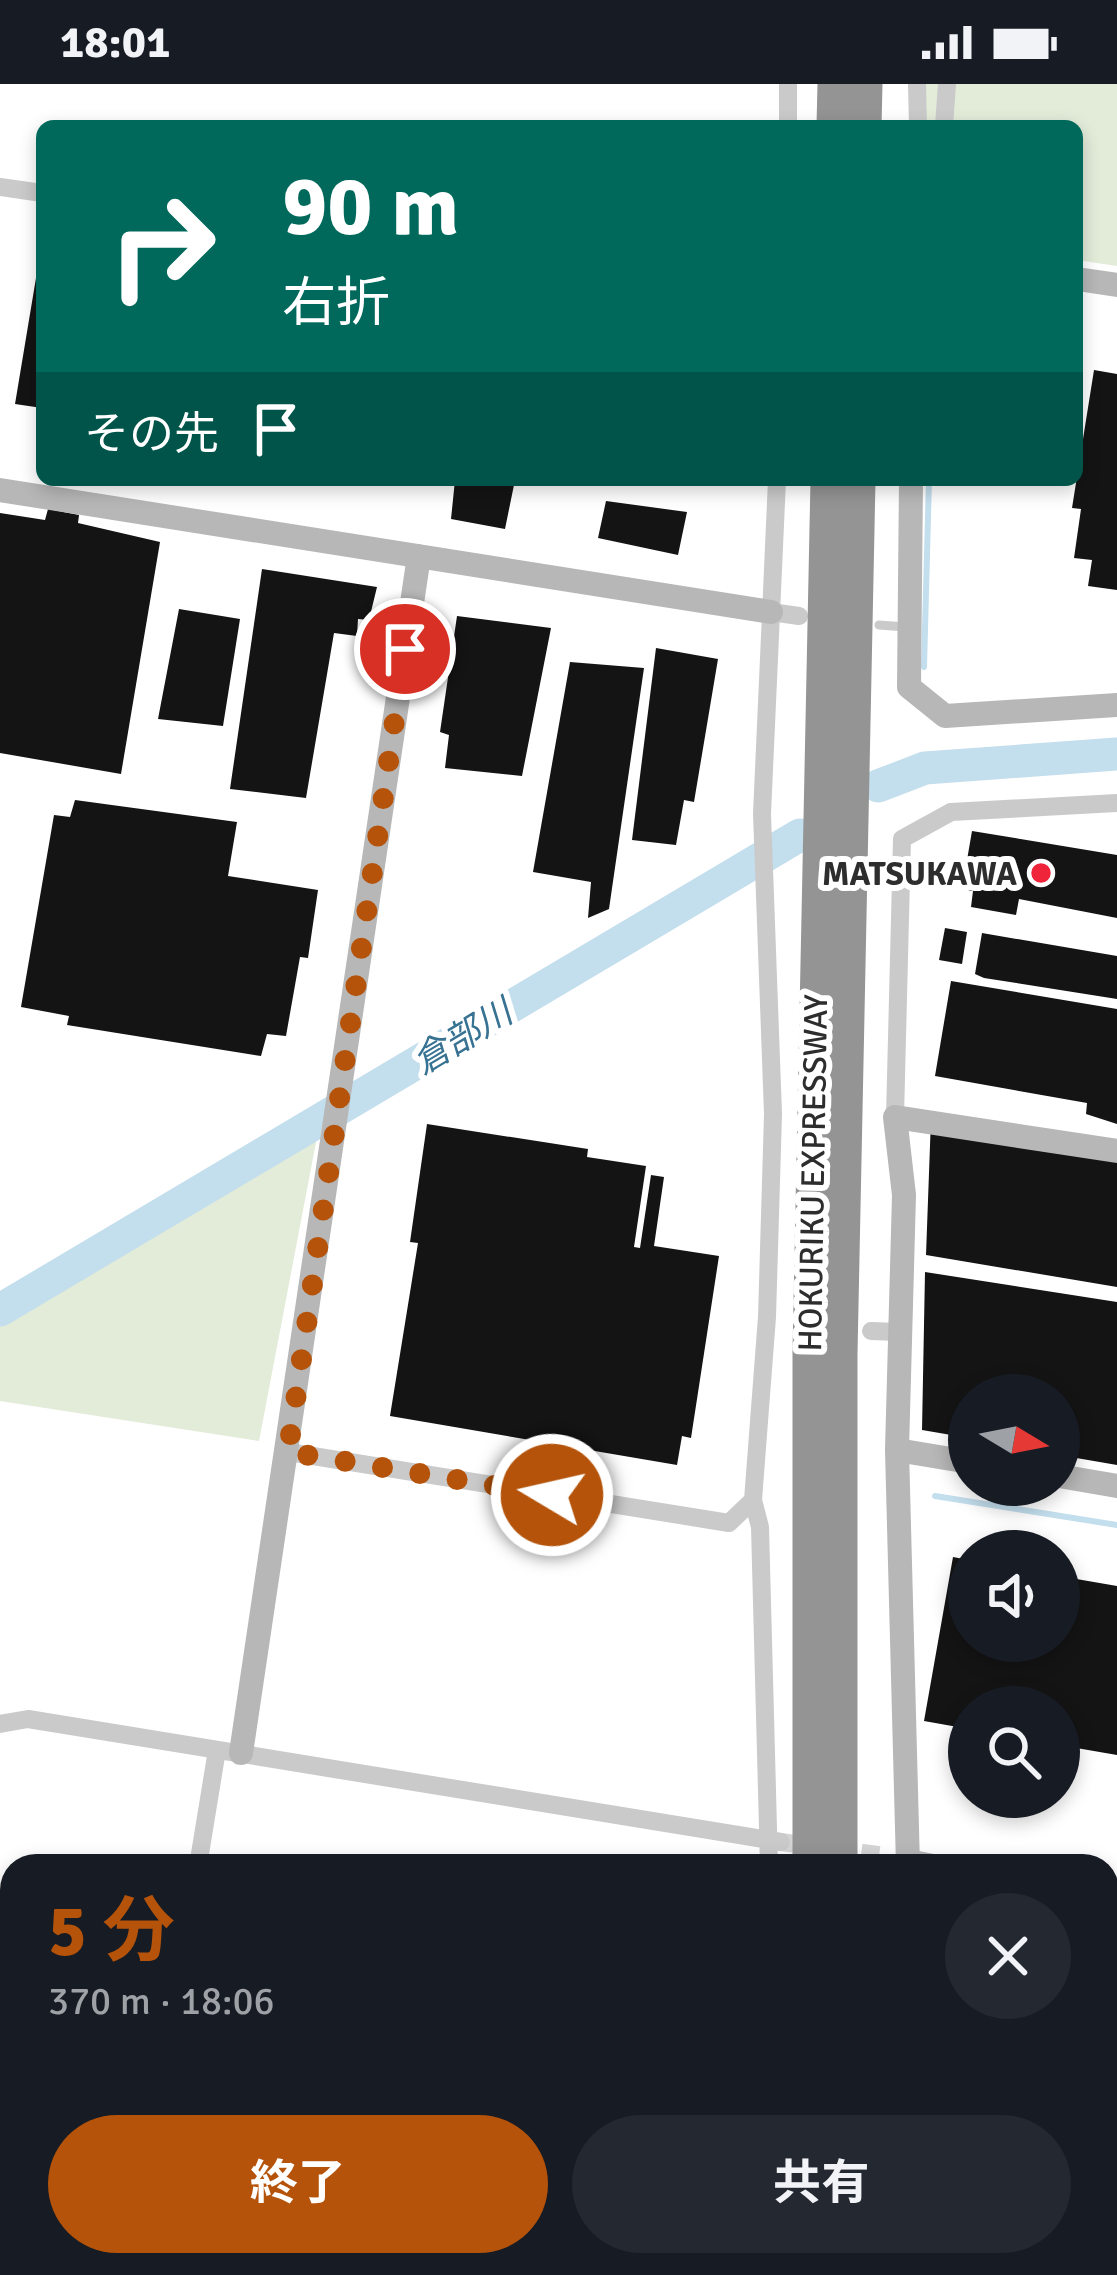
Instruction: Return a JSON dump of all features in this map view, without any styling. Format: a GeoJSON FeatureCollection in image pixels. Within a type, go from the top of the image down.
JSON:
{"type":"FeatureCollection","features":[{"type":"Feature","properties":{"kind":"highway"},"geometry":{"type":"LineString","coordinates":[[833,120],[834,84]]}},
{"type":"Feature","properties":{"kind":"highway"},"geometry":{"type":"LineString","coordinates":[[866,84],[866,120]]}},
{"type":"Feature","properties":{"kind":"highway","name":"HOKURIKU EXPRESSWAY"},"geometry":{"type":"LineString","coordinates":[[809,1854],[808,1373],[827,486]]}},
{"type":"Feature","properties":{"kind":"highway","name":"HOKURIKU EXPRESSWAY"},"geometry":{"type":"LineString","coordinates":[[842,1854],[841,1377],[859,486]]}},
{"type":"Feature","properties":{"kind":"street"},"geometry":{"type":"LineString","coordinates":[[788,84],[788,120]]}},
{"type":"Feature","properties":{"kind":"street"},"geometry":{"type":"LineString","coordinates":[[917,84],[918,120]]}},
{"type":"Feature","properties":{"kind":"street"},"geometry":{"type":"LineString","coordinates":[[944,120],[947,84]]}},
{"type":"Feature","properties":{"kind":"street"},"geometry":{"type":"LineString","coordinates":[[0,187],[36,192]]}},
{"type":"Feature","properties":{"kind":"street"},"geometry":{"type":"LineString","coordinates":[[1083,280],[1117,285]]}},
{"type":"Feature","properties":{"kind":"street"},"geometry":{"type":"LineString","coordinates":[[771,1854],[760,1527],[753,1500],[767,1317],[773,1114],[762,814],[777,486]]}},
{"type":"Feature","properties":{"kind":"street"},"geometry":{"type":"LineString","coordinates":[[911,486],[909,687],[945,716],[1117,705]]}},
{"type":"Feature","properties":{"kind":"street"},"geometry":{"type":"LineString","coordinates":[[0,490],[799,616]]}},
{"type":"Feature","properties":{"kind":"street"},"geometry":{"type":"LineString","coordinates":[[201,1854],[229,1751],[288,1452],[418,556]]}},
{"type":"Feature","properties":{"kind":"street"},"geometry":{"type":"LineString","coordinates":[[909,1854],[897,1450],[904,1195],[895,1117],[902,839],[951,812],[1117,803]]}},
{"type":"Feature","properties":{"kind":"street"},"geometry":{"type":"LineString","coordinates":[[895,1117],[1117,1151]]}},
{"type":"Feature","properties":{"kind":"street"},"geometry":{"type":"LineString","coordinates":[[767,1317],[795,1319]]}},
{"type":"Feature","properties":{"kind":"street"},"geometry":{"type":"LineString","coordinates":[[871,1331],[898,1332]]}},
{"type":"Feature","properties":{"kind":"street"},"geometry":{"type":"LineString","coordinates":[[897,1450],[948,1458]]}},
{"type":"Feature","properties":{"kind":"street"},"geometry":{"type":"LineString","coordinates":[[288,1452],[729,1523],[753,1500]]}},
{"type":"Feature","properties":{"kind":"street"},"geometry":{"type":"LineString","coordinates":[[1080,1480],[1117,1486]]}},
{"type":"Feature","properties":{"kind":"street"},"geometry":{"type":"LineString","coordinates":[[0,1724],[28,1719],[774,1841]]}},
{"type":"Feature","properties":{"kind":"lane"},"geometry":{"type":"LineString","coordinates":[[879,625],[906,627]]}},
{"type":"Feature","properties":{"kind":"green space"},"geometry":{"type":"Polygon","coordinates":[[[926,84],[1117,84],[1117,266],[1083,261],[1083,120],[926,120],[926,84]]]}},
{"type":"Feature","properties":{"kind":"green space"},"geometry":{"type":"Polygon","coordinates":[[[317,1137],[259,1441],[0,1401],[0,1326],[317,1137]]]}},
{"type":"Feature","properties":{"kind":"building"},"geometry":{"type":"Polygon","coordinates":[[[36,278],[36,407],[15,404],[36,278]]]}},
{"type":"Feature","properties":{"kind":"building"},"geometry":{"type":"Polygon","coordinates":[[[1094,370],[1117,374],[1117,590],[1088,586],[1092,560],[1074,558],[1081,509],[1072,508],[1076,486],[1083,486],[1083,439],[1094,370]]]}},
{"type":"Feature","properties":{"kind":"building"},"geometry":{"type":"Polygon","coordinates":[[[454,486],[514,486],[505,529],[451,519],[454,486]]]}},
{"type":"Feature","properties":{"kind":"building"},"geometry":{"type":"Polygon","coordinates":[[[606,501],[687,512],[678,555],[598,538],[606,501]]]}},
{"type":"Feature","properties":{"kind":"building"},"geometry":{"type":"Polygon","coordinates":[[[48,509],[79,515],[78,523],[160,542],[121,774],[0,753],[0,513],[45,520],[48,509]]]}},
{"type":"Feature","properties":{"kind":"building"},"geometry":{"type":"Polygon","coordinates":[[[262,569],[377,587],[369,620],[358,619],[357,636],[334,633],[306,798],[230,789],[262,569]]]}},
{"type":"Feature","properties":{"kind":"building"},"geometry":{"type":"Polygon","coordinates":[[[179,609],[240,619],[223,726],[158,719],[179,609]]]}},
{"type":"Feature","properties":{"kind":"building"},"geometry":{"type":"Polygon","coordinates":[[[457,616],[551,628],[522,776],[445,768],[449,735],[440,732],[457,616]]]}},
{"type":"Feature","properties":{"kind":"building"},"geometry":{"type":"Polygon","coordinates":[[[656,648],[718,659],[694,802],[684,800],[676,845],[632,840],[656,648]]]}},
{"type":"Feature","properties":{"kind":"building"},"geometry":{"type":"Polygon","coordinates":[[[570,662],[644,668],[609,909],[588,918],[591,882],[533,872],[570,662]]]}},
{"type":"Feature","properties":{"kind":"building"},"geometry":{"type":"Polygon","coordinates":[[[75,800],[237,822],[228,876],[318,890],[308,958],[300,957],[286,1036],[267,1034],[261,1056],[67,1025],[69,1016],[21,1007],[54,815],[70,817],[75,800]]]}},
{"type":"Feature","properties":{"kind":"building","name":"MATSUKAWA"},"geometry":{"type":"Polygon","coordinates":[[[972,831],[1117,855],[1117,918],[1019,899],[1016,915],[971,907],[973,891],[962,889],[972,831]]]}},
{"type":"Feature","properties":{"kind":"building"},"geometry":{"type":"Polygon","coordinates":[[[945,928],[967,932],[962,964],[939,960],[945,928]]]}},
{"type":"Feature","properties":{"kind":"building"},"geometry":{"type":"Polygon","coordinates":[[[982,933],[1117,956],[1117,999],[975,974],[982,933]]]}},
{"type":"Feature","properties":{"kind":"building"},"geometry":{"type":"Polygon","coordinates":[[[951,981],[1117,1009],[1117,1124],[1086,1114],[1087,1103],[935,1076],[951,981]]]}},
{"type":"Feature","properties":{"kind":"building"},"geometry":{"type":"Polygon","coordinates":[[[931,1118],[1117,1146],[1117,1287],[926,1255],[931,1118]]]}},
{"type":"Feature","properties":{"kind":"building"},"geometry":{"type":"Polygon","coordinates":[[[427,1124],[588,1149],[587,1157],[646,1166],[634,1247],[640,1248],[651,1175],[664,1177],[654,1246],[719,1256],[691,1438],[682,1436],[677,1465],[390,1416],[418,1243],[410,1242],[427,1124]]]}},
{"type":"Feature","properties":{"kind":"building"},"geometry":{"type":"Polygon","coordinates":[[[925,1272],[1117,1302],[1117,1465],[1080,1459],[1080,1374],[948,1374],[948,1434],[922,1430],[925,1272]]]}},
{"type":"Feature","properties":{"kind":"building"},"geometry":{"type":"Polygon","coordinates":[[[1080,1580],[1117,1586],[1117,1755],[1080,1749],[1080,1686],[948,1686],[948,1725],[924,1721],[948,1585],[948,1662],[1080,1662],[1080,1580]]]}},
{"type":"Feature","properties":{"kind":"waterway"},"geometry":{"type":"LineString","coordinates":[[924,667],[929,486]]}},
{"type":"Feature","properties":{"kind":"waterway","name":"倉部川"},"geometry":{"type":"LineString","coordinates":[[878,786],[925,768],[1117,754]]}},
{"type":"Feature","properties":{"kind":"waterway","name":"倉部川"},"geometry":{"type":"LineString","coordinates":[[0,1310],[800,835]]}},
{"type":"Feature","properties":{"kind":"waterway"},"geometry":{"type":"LineString","coordinates":[[935,1496],[1117,1525]]}},
{"type":"Feature","properties":{"kind":"tunnel"},"geometry":{"type":"LineString","coordinates":[[781,1842],[871,1854]]}},
{"type":"Feature","properties":{"kind":"place","name":"MATSUKAWA"},"geometry":{"type":"Point","coordinates":[1041,873]}},
{"type":"Feature","properties":{"kind":"route"},"geometry":{"type":"LineString","coordinates":[[405,649],[288,1452],[552,1495]]}}]}
